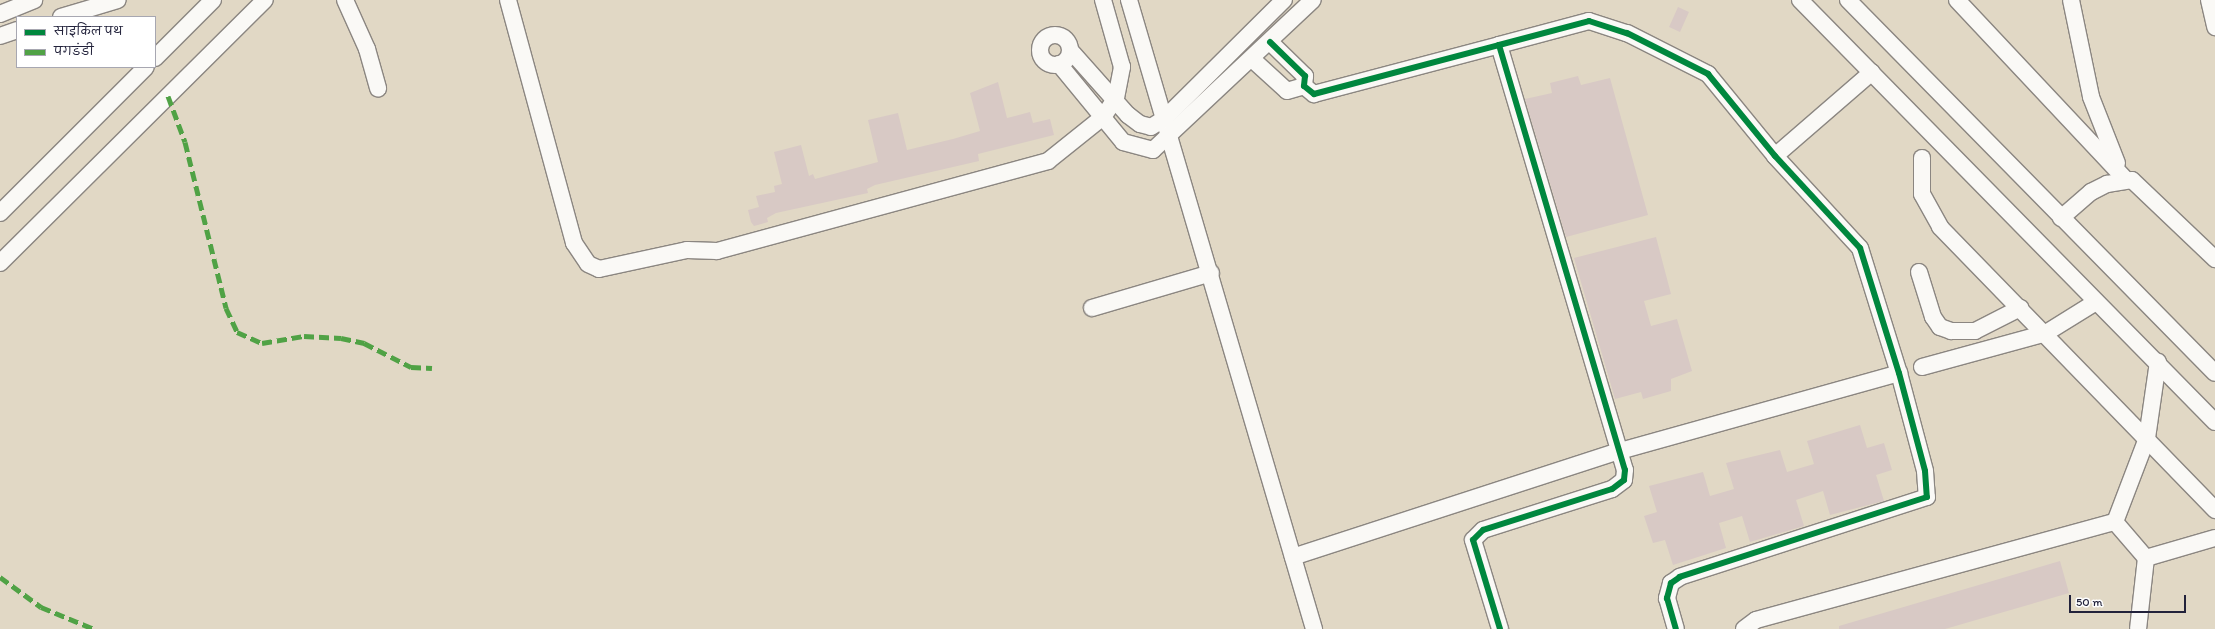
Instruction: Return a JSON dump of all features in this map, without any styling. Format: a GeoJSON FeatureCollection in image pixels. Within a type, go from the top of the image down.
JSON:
{"type":"FeatureCollection","features":[{"type":"Feature","properties":{"kind":"street"},"geometry":{"type":"LineString","coordinates":[[0,14],[34,0]]}},
{"type":"Feature","properties":{"kind":"street"},"geometry":{"type":"LineString","coordinates":[[64,16],[118,0]]}},
{"type":"Feature","properties":{"kind":"street"},"geometry":{"type":"LineString","coordinates":[[156,57],[214,0]]}},
{"type":"Feature","properties":{"kind":"street"},"geometry":{"type":"LineString","coordinates":[[0,263],[265,0]]}},
{"type":"Feature","properties":{"kind":"street"},"geometry":{"type":"LineString","coordinates":[[345,0],[367,49],[378,88]]}},
{"type":"Feature","properties":{"kind":"street"},"geometry":{"type":"LineString","coordinates":[[508,0],[574,243],[588,264],[599,269],[687,250],[717,251],[1048,161],[1102,117],[1116,98],[1122,67],[1103,0]]}},
{"type":"Feature","properties":{"kind":"street"},"geometry":{"type":"LineString","coordinates":[[1129,0],[1164,119],[1171,137],[1314,629]]}},
{"type":"Feature","properties":{"kind":"street"},"geometry":{"type":"LineString","coordinates":[[1070,50],[1140,124],[1151,127],[1164,119],[1284,0]]}},
{"type":"Feature","properties":{"kind":"street"},"geometry":{"type":"LineString","coordinates":[[1059,64],[1123,142],[1139,149],[1153,150],[1171,137],[1313,0]]}},
{"type":"Feature","properties":{"kind":"street"},"geometry":{"type":"LineString","coordinates":[[1800,0],[2096,302],[2158,362],[2215,422]]}},
{"type":"Feature","properties":{"kind":"street"},"geometry":{"type":"LineString","coordinates":[[1848,0],[2215,373]]}},
{"type":"Feature","properties":{"kind":"street"},"geometry":{"type":"LineString","coordinates":[[1957,0],[2125,179],[2138,184],[2215,259]]}},
{"type":"Feature","properties":{"kind":"street"},"geometry":{"type":"LineString","coordinates":[[2071,0],[2091,97],[2107,143],[2125,179]]}},
{"type":"Feature","properties":{"kind":"street"},"geometry":{"type":"LineString","coordinates":[[2208,0],[2215,27]]}},
{"type":"Feature","properties":{"kind":"street"},"geometry":{"type":"LineString","coordinates":[[1304,86],[1314,94],[1589,21],[1627,33],[1708,74],[1776,156],[1860,248],[1899,373],[1925,471],[1927,497],[1680,577],[1671,583],[1667,598],[1676,629]]}},
{"type":"Feature","properties":{"kind":"street"},"geometry":{"type":"LineString","coordinates":[[0,36],[16,30]]}},
{"type":"Feature","properties":{"kind":"street"},"geometry":{"type":"LineString","coordinates":[[1060,35],[1068,41],[1070,50],[1067,59],[1059,64],[1050,63],[1042,57],[1041,47],[1046,38],[1060,35]]}},
{"type":"Feature","properties":{"kind":"street"},"geometry":{"type":"LineString","coordinates":[[1270,42],[1305,76],[1304,86]]}},
{"type":"Feature","properties":{"kind":"street"},"geometry":{"type":"LineString","coordinates":[[1499,44],[1625,470],[1624,480],[1612,489],[1483,530],[1473,540],[1500,629]]}},
{"type":"Feature","properties":{"kind":"street"},"geometry":{"type":"LineString","coordinates":[[1252,59],[1287,91],[1304,86]]}},
{"type":"Feature","properties":{"kind":"street"},"geometry":{"type":"LineString","coordinates":[[0,213],[145,68]]}},
{"type":"Feature","properties":{"kind":"street"},"geometry":{"type":"LineString","coordinates":[[1776,156],[1872,72]]}},
{"type":"Feature","properties":{"kind":"street"},"geometry":{"type":"LineString","coordinates":[[1922,158],[1922,194],[1940,227],[2046,333],[2215,510]]}},
{"type":"Feature","properties":{"kind":"street"},"geometry":{"type":"LineString","coordinates":[[2061,218],[2091,192],[2125,179]]}},
{"type":"Feature","properties":{"kind":"street"},"geometry":{"type":"LineString","coordinates":[[1919,272],[1933,317],[1940,327],[1951,331],[1974,331],[2020,308]]}},
{"type":"Feature","properties":{"kind":"street"},"geometry":{"type":"LineString","coordinates":[[1092,308],[1210,273]]}},
{"type":"Feature","properties":{"kind":"street"},"geometry":{"type":"LineString","coordinates":[[1922,367],[2046,333],[2096,302]]}},
{"type":"Feature","properties":{"kind":"street"},"geometry":{"type":"LineString","coordinates":[[2114,522],[2147,438],[2158,362]]}},
{"type":"Feature","properties":{"kind":"street"},"geometry":{"type":"LineString","coordinates":[[1293,557],[1620,451],[1899,373]]}},
{"type":"Feature","properties":{"kind":"street"},"geometry":{"type":"LineString","coordinates":[[2114,522],[2146,558],[2138,629]]}},
{"type":"Feature","properties":{"kind":"street"},"geometry":{"type":"LineString","coordinates":[[1744,629],[1756,620],[2114,522]]}},
{"type":"Feature","properties":{"kind":"street"},"geometry":{"type":"LineString","coordinates":[[2146,558],[2215,538]]}},
{"type":"Feature","properties":{"kind":"building"},"geometry":{"type":"Polygon","coordinates":[[[1678,7],[1689,12],[1680,32],[1669,27],[1678,7]]]}},
{"type":"Feature","properties":{"kind":"building"},"geometry":{"type":"Polygon","coordinates":[[[1578,76],[1581,85],[1610,78],[1648,215],[1566,237],[1525,99],[1552,93],[1550,83],[1578,76]]]}},
{"type":"Feature","properties":{"kind":"building"},"geometry":{"type":"Polygon","coordinates":[[[998,82],[1007,118],[1030,112],[1033,123],[1050,119],[1054,135],[978,154],[979,161],[875,185],[867,189],[868,193],[776,213],[767,218],[768,222],[754,226],[751,222],[748,210],[759,207],[756,196],[775,192],[774,186],[782,184],[774,152],[801,145],[809,176],[813,174],[815,179],[878,162],[868,120],[898,113],[907,150],[980,131],[970,93],[998,82]]]}},
{"type":"Feature","properties":{"kind":"building"},"geometry":{"type":"Polygon","coordinates":[[[1656,237],[1671,294],[1644,301],[1651,326],[1677,319],[1692,371],[1671,379],[1671,391],[1643,399],[1641,392],[1615,399],[1574,258],[1656,237]]]}},
{"type":"Feature","properties":{"kind":"building"},"geometry":{"type":"Polygon","coordinates":[[[1860,425],[1867,448],[1884,443],[1892,470],[1876,475],[1884,501],[1830,515],[1823,491],[1796,500],[1804,526],[1750,542],[1742,516],[1719,523],[1726,548],[1673,565],[1665,540],[1653,543],[1644,516],[1657,512],[1649,486],[1703,472],[1710,496],[1734,489],[1726,463],[1780,450],[1787,472],[1814,464],[1807,441],[1860,425]]]}},
{"type":"Feature","properties":{"kind":"building"},"geometry":{"type":"Polygon","coordinates":[[[2060,561],[2069,593],[1945,629],[1839,629],[1839,626],[2060,561]]]}},
{"type":"Feature","properties":{"kind":"marked path"},"geometry":{"type":"LineString","coordinates":[[168,96],[185,142],[226,308],[237,332],[262,343],[304,336],[341,338],[364,343],[411,367],[432,368]]}},
{"type":"Feature","properties":{"kind":"marked path"},"geometry":{"type":"LineString","coordinates":[[0,577],[41,607],[94,629]]}},
{"type":"Feature","properties":{"kind":"cycle path"},"geometry":{"type":"LineString","coordinates":[[1499,45],[1589,21],[1627,33],[1708,74],[1775,156],[1860,248],[1899,373],[1925,471],[1927,497],[1680,577],[1671,583],[1667,598],[1676,629]]}},
{"type":"Feature","properties":{"kind":"cycle path"},"geometry":{"type":"LineString","coordinates":[[1270,42],[1305,76],[1304,86],[1314,94],[1499,45],[1625,470],[1624,480],[1612,489],[1483,530],[1473,540],[1500,629]]}}]}
